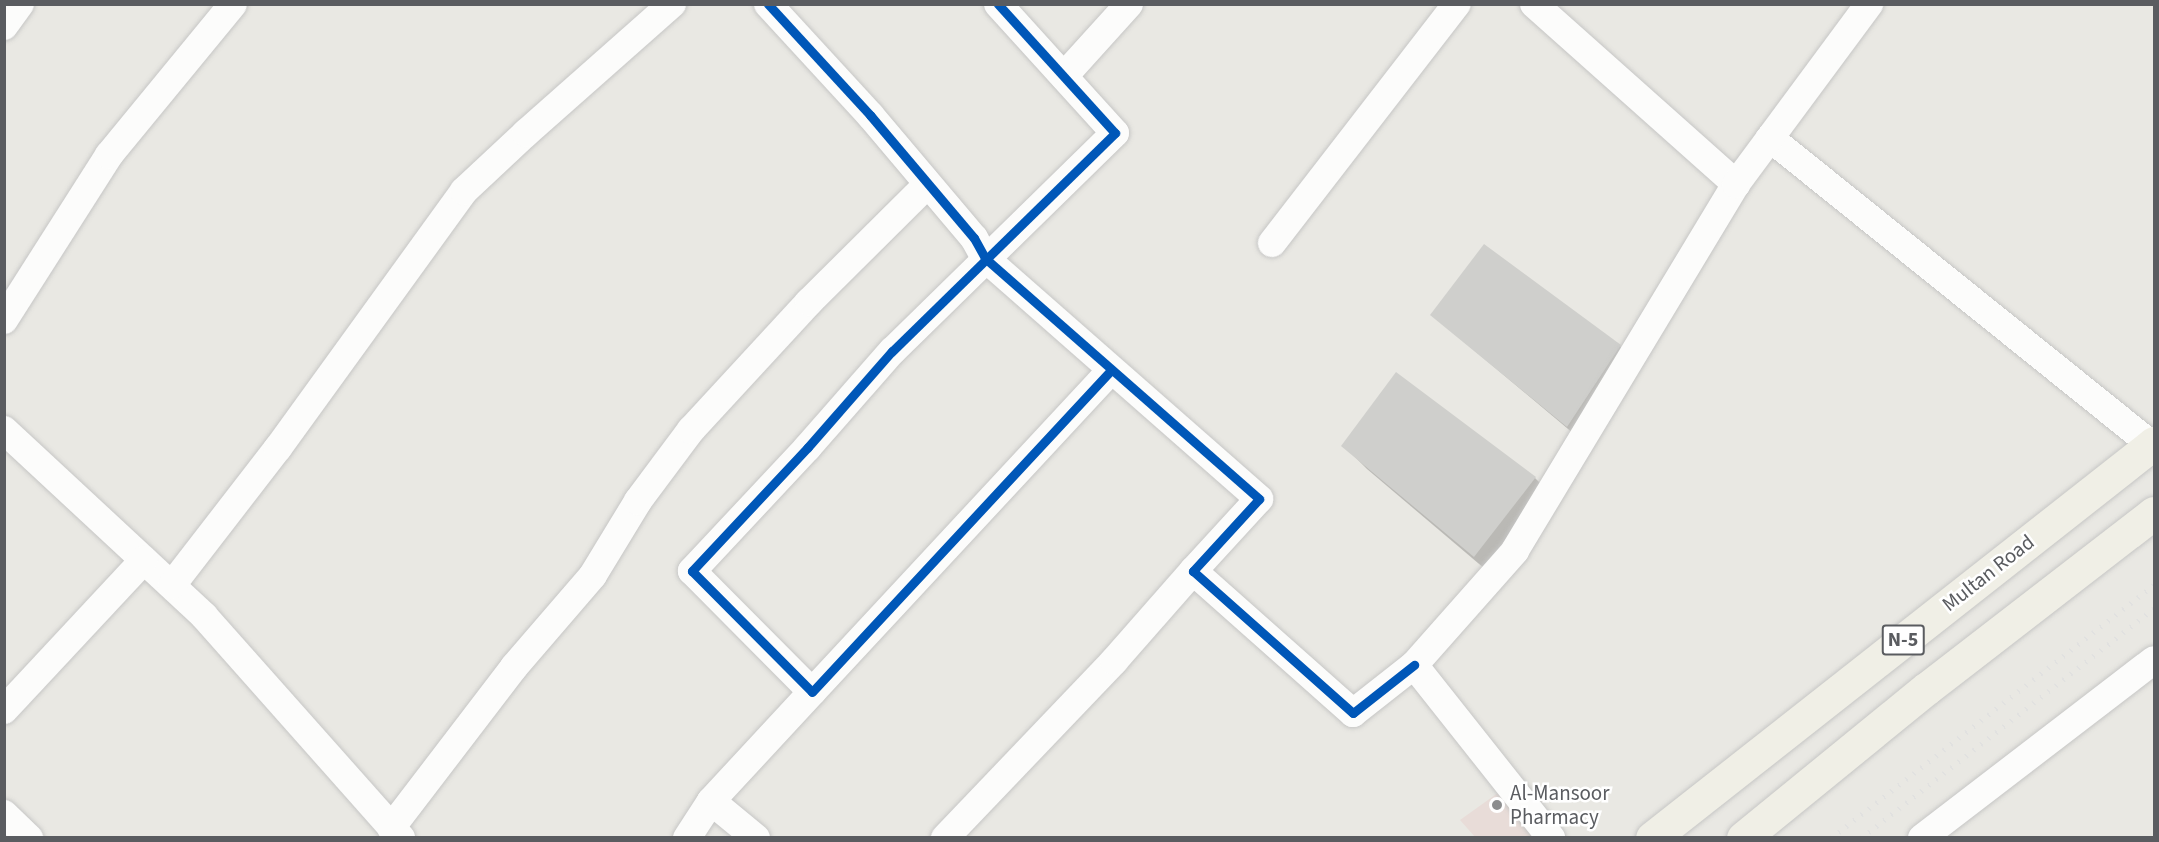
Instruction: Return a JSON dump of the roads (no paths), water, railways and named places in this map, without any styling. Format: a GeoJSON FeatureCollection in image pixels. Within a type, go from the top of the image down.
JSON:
{"type":"FeatureCollection","features":[{"type":"Feature","properties":{"kind":"main road","name":"Multan Road"},"geometry":{"type":"LineString","coordinates":[[1652,837],[2153,444]]}},
{"type":"Feature","properties":{"kind":"main road","name":"N-5"},"geometry":{"type":"LineString","coordinates":[[1743,837],[1926,689],[2154,513]]}},
{"type":"Feature","properties":{"kind":"street"},"geometry":{"type":"LineString","coordinates":[[4,26],[20,4]]}},
{"type":"Feature","properties":{"kind":"street"},"geometry":{"type":"LineString","coordinates":[[4,320],[109,155],[233,4]]}},
{"type":"Feature","properties":{"kind":"street"},"geometry":{"type":"LineString","coordinates":[[172,585],[278,448],[464,191],[525,132],[672,4]]}},
{"type":"Feature","properties":{"kind":"street"},"geometry":{"type":"LineString","coordinates":[[768,4],[870,115],[974,238],[985,258],[1259,500],[1114,661],[945,837]]}},
{"type":"Feature","properties":{"kind":"street"},"geometry":{"type":"LineString","coordinates":[[812,692],[692,571],[892,351],[1115,133],[998,4]]}},
{"type":"Feature","properties":{"kind":"street"},"geometry":{"type":"LineString","coordinates":[[1064,76],[1129,4]]}},
{"type":"Feature","properties":{"kind":"street"},"geometry":{"type":"LineString","coordinates":[[1272,243],[1457,4]]}},
{"type":"Feature","properties":{"kind":"street"},"geometry":{"type":"LineString","coordinates":[[1534,4],[1736,184]]}},
{"type":"Feature","properties":{"kind":"street"},"geometry":{"type":"LineString","coordinates":[[1193,571],[1353,713],[1414,665],[1515,551],[1736,184],[1869,4]]}},
{"type":"Feature","properties":{"kind":"street"},"geometry":{"type":"LineString","coordinates":[[1770,138],[2153,444]]}},
{"type":"Feature","properties":{"kind":"street"},"geometry":{"type":"LineString","coordinates":[[4,430],[204,616],[396,832],[514,667],[592,575],[638,501],[691,430],[810,302],[927,185]]}},
{"type":"Feature","properties":{"kind":"street"},"geometry":{"type":"LineString","coordinates":[[687,837],[711,801],[1111,370]]}},
{"type":"Feature","properties":{"kind":"street"},"geometry":{"type":"LineString","coordinates":[[4,710],[144,560]]}},
{"type":"Feature","properties":{"kind":"street"},"geometry":{"type":"LineString","coordinates":[[1922,837],[2154,660]]}},
{"type":"Feature","properties":{"kind":"street"},"geometry":{"type":"LineString","coordinates":[[1414,665],[1551,837]]}},
{"type":"Feature","properties":{"kind":"street"},"geometry":{"type":"LineString","coordinates":[[711,801],[756,837]]}},
{"type":"Feature","properties":{"kind":"street"},"geometry":{"type":"LineString","coordinates":[[4,814],[29,837]]}},
{"type":"Feature","properties":{"kind":"railway"},"geometry":{"type":"LineString","coordinates":[[1831,838],[2154,585]]}},
{"type":"Feature","properties":{"kind":"railway"},"geometry":{"type":"LineString","coordinates":[[1861,838],[2154,608]]}},
{"type":"Feature","properties":{"kind":"place","name":"Al-Mansoor Pharmacy"},"geometry":{"type":"Point","coordinates":[1497,805]}}]}
